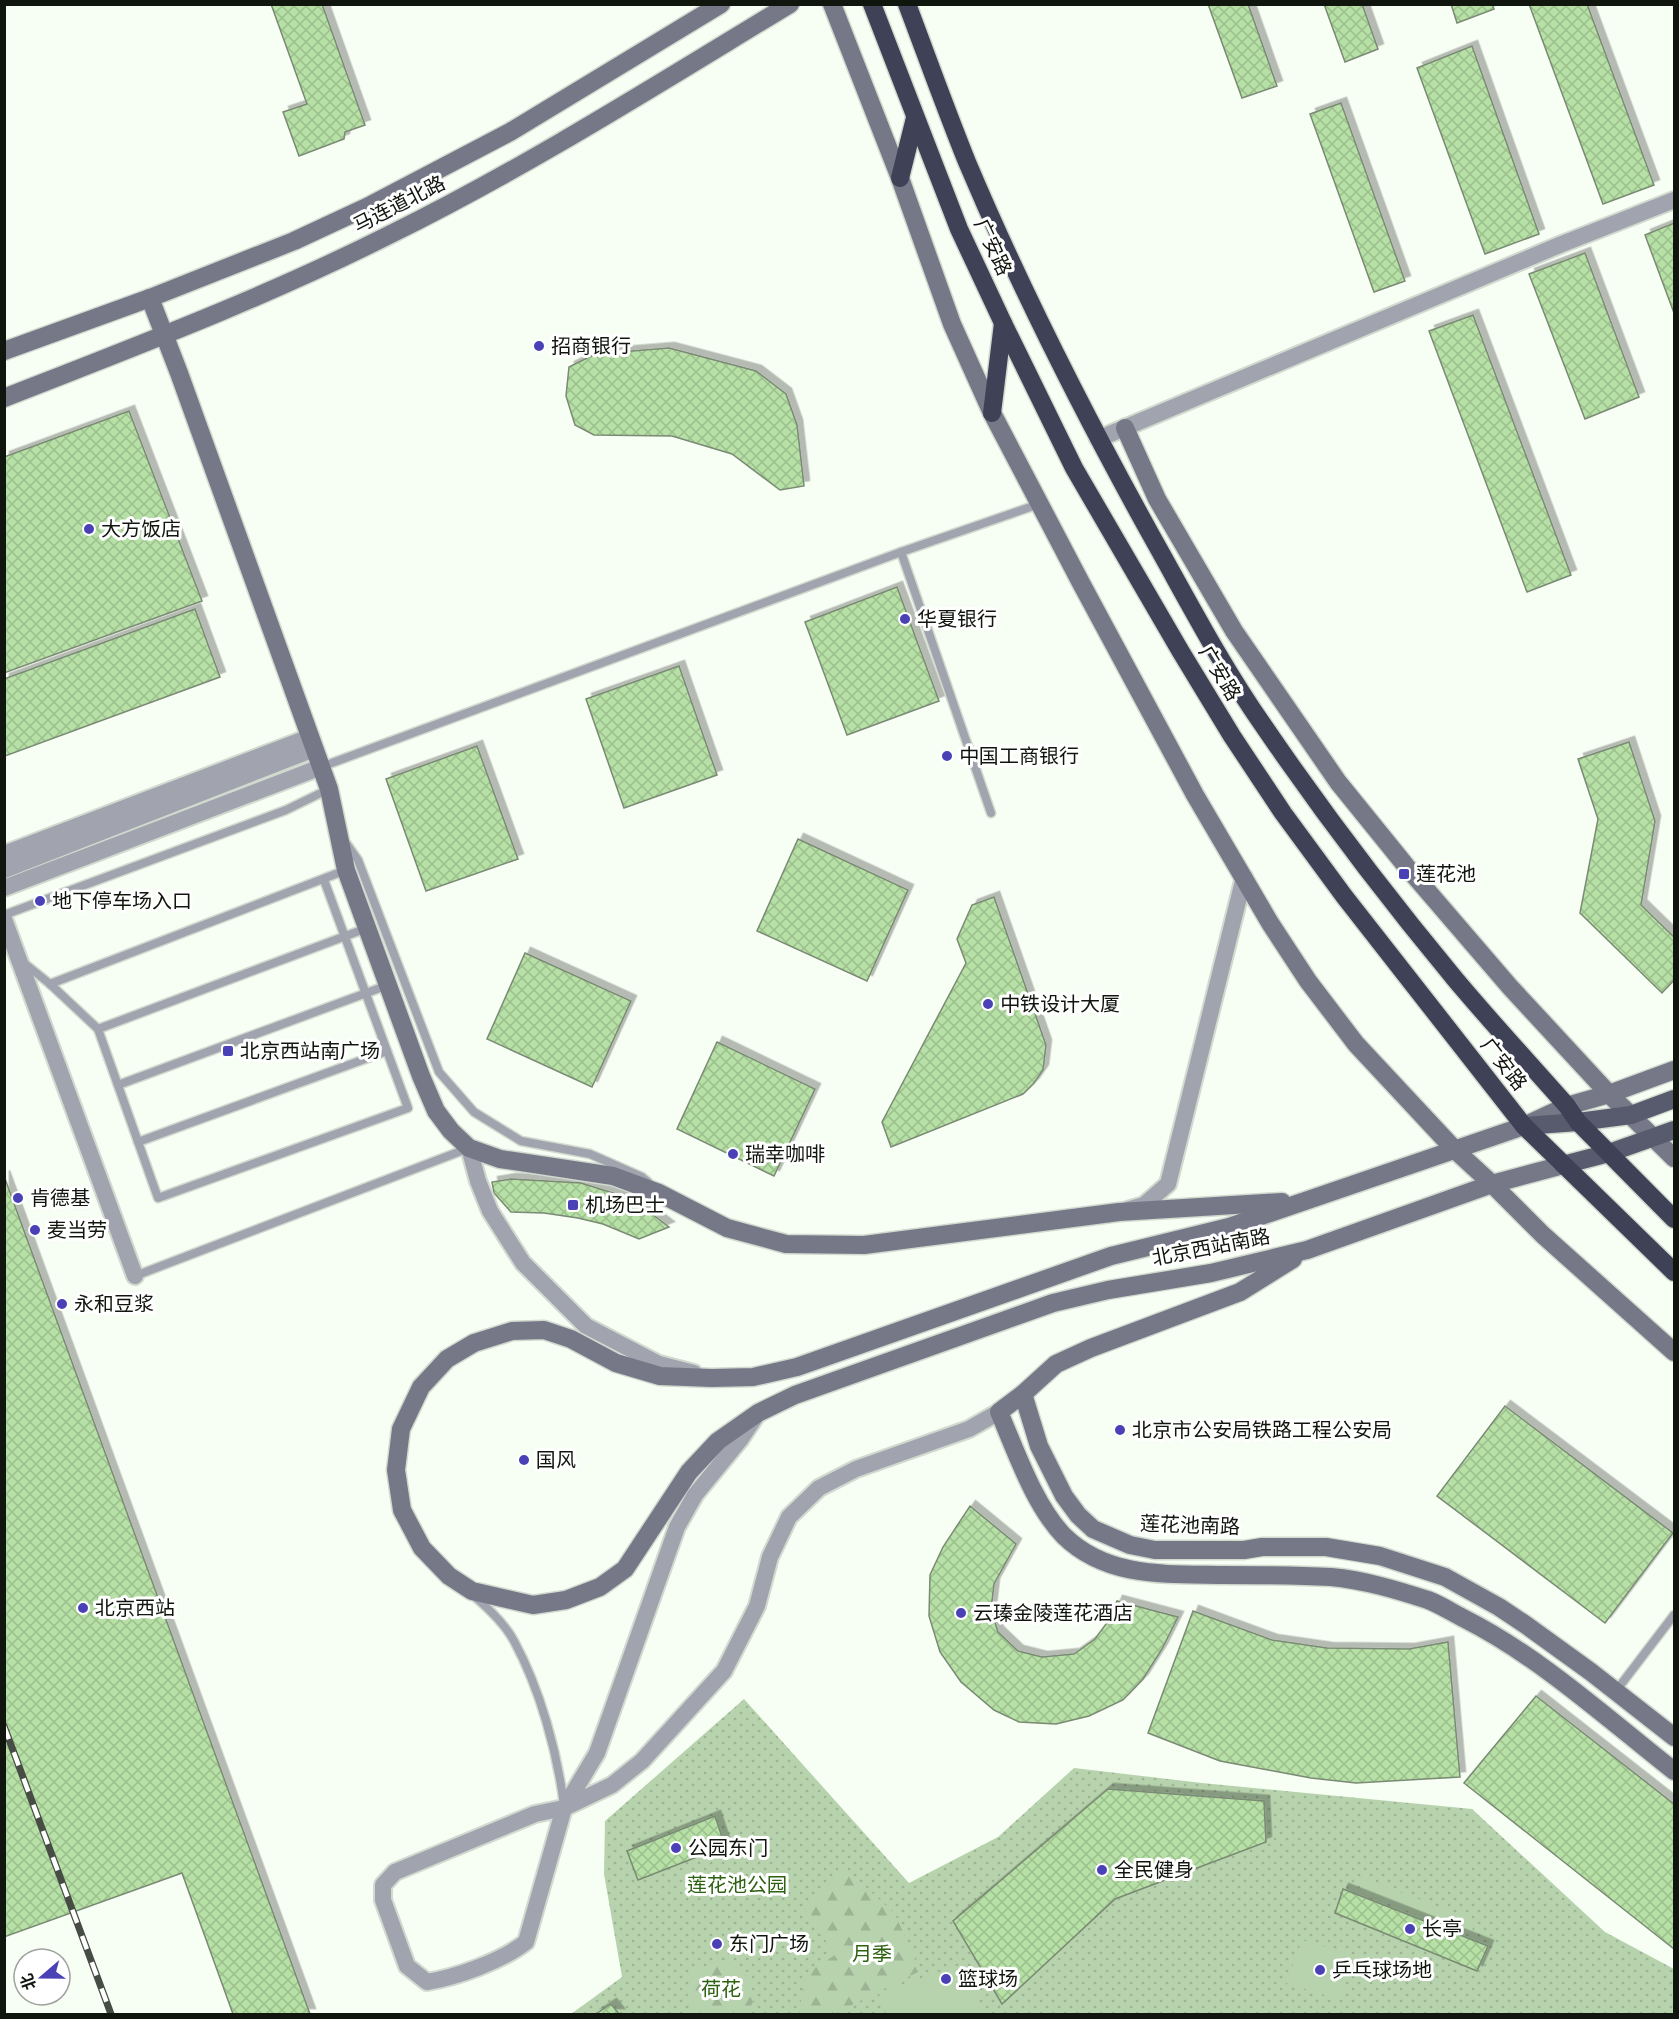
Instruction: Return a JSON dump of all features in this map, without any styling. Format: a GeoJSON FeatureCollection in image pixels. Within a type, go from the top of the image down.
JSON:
{"type":"FeatureCollection","features":[{"type":"Feature","properties":{"kind":"highway","name":"广安路"},"geometry":{"type":"LineString","coordinates":[[873,4],[959,229],[1074,468],[1232,736],[1283,813],[1338,888],[1524,1126],[1674,1272]]}},
{"type":"Feature","properties":{"kind":"highway","name":"广安路"},"geometry":{"type":"LineString","coordinates":[[907,4],[969,165],[1030,300],[1098,438],[1203,628],[1261,722],[1328,818],[1456,980],[1567,1106],[1578,1122],[1674,1219]]}},
{"type":"Feature","properties":{"kind":"highway"},"geometry":{"type":"LineString","coordinates":[[900,178],[915,118]]}},
{"type":"Feature","properties":{"kind":"highway"},"geometry":{"type":"LineString","coordinates":[[992,413],[1003,323]]}},
{"type":"Feature","properties":{"kind":"main road","name":"马连道北路"},"geometry":{"type":"LineString","coordinates":[[4,351],[150,298],[294,241],[367,207],[510,132],[721,4]]}},
{"type":"Feature","properties":{"kind":"main road","name":"马连道北路"},"geometry":{"type":"LineString","coordinates":[[4,398],[165,335],[315,271],[390,235],[506,174],[790,4]]}},
{"type":"Feature","properties":{"kind":"main road"},"geometry":{"type":"LineString","coordinates":[[832,4],[900,178],[952,324],[992,413],[1195,795],[1270,923],[1308,981],[1356,1044],[1454,1149],[1543,1235],[1674,1352]]}},
{"type":"Feature","properties":{"kind":"main road"},"geometry":{"type":"LineString","coordinates":[[150,298],[329,789],[346,870],[388,985],[436,1111],[469,1148],[500,1159],[613,1176],[659,1193],[727,1228],[786,1244],[864,1245],[1119,1212],[1311,1199]]}},
{"type":"Feature","properties":{"kind":"main road","name":"广安路"},"geometry":{"type":"LineString","coordinates":[[1125,428],[1157,499],[1234,631],[1338,782],[1406,866],[1510,987],[1609,1094],[1653,1137]]}},
{"type":"Feature","properties":{"kind":"main road","name":"北京西站南路"},"geometry":{"type":"LineString","coordinates":[[1674,1070],[1609,1094],[1567,1106],[1524,1126],[1230,1227],[1111,1256],[797,1367],[753,1377],[660,1376],[616,1363],[571,1339],[544,1330],[512,1331],[474,1343],[447,1359],[421,1387],[401,1429],[396,1470],[402,1510],[422,1548],[449,1576],[472,1591],[533,1605],[566,1600],[600,1587],[626,1569],[689,1473],[718,1441],[758,1413],[795,1395],[1053,1303],[1108,1290],[1211,1273],[1307,1250],[1492,1184],[1609,1153],[1674,1130]]}},
{"type":"Feature","properties":{"kind":"main road","name":"北京西站南路"},"geometry":{"type":"LineString","coordinates":[[1524,1126],[1631,1115],[1674,1099]]}},
{"type":"Feature","properties":{"kind":"main road"},"geometry":{"type":"LineString","coordinates":[[1653,1137],[1674,1158]]}},
{"type":"Feature","properties":{"kind":"main road"},"geometry":{"type":"LineString","coordinates":[[1307,1250],[1240,1292],[1091,1348],[1056,1365],[999,1412],[1048,1516],[1063,1534],[1092,1557],[1120,1568],[1152,1574],[1296,1575],[1335,1578],[1374,1584],[1431,1601],[1507,1642],[1674,1771]]}},
{"type":"Feature","properties":{"kind":"main road","name":"莲花池南路"},"geometry":{"type":"LineString","coordinates":[[1023,1394],[1039,1446],[1064,1497],[1093,1529],[1130,1545],[1155,1550],[1326,1547],[1380,1556],[1445,1577],[1499,1607],[1616,1691],[1674,1737]]}},
{"type":"Feature","properties":{"kind":"street"},"geometry":{"type":"LineString","coordinates":[[1098,438],[1562,243],[1674,201]]}},
{"type":"Feature","properties":{"kind":"street"},"geometry":{"type":"LineString","coordinates":[[4,854],[312,743]]}},
{"type":"Feature","properties":{"kind":"street"},"geometry":{"type":"LineString","coordinates":[[4,870],[312,743]]}},
{"type":"Feature","properties":{"kind":"street"},"geometry":{"type":"LineString","coordinates":[[4,888],[321,767]]}},
{"type":"Feature","properties":{"kind":"street"},"geometry":{"type":"LineString","coordinates":[[1119,1212],[1144,1205],[1168,1184],[1244,877]]}},
{"type":"Feature","properties":{"kind":"street"},"geometry":{"type":"LineString","coordinates":[[4,917],[135,1276]]}},
{"type":"Feature","properties":{"kind":"street"},"geometry":{"type":"LineString","coordinates":[[469,1148],[478,1181],[490,1211],[524,1263],[586,1326],[659,1364],[712,1378]]}},
{"type":"Feature","properties":{"kind":"street"},"geometry":{"type":"LineString","coordinates":[[758,1413],[740,1440],[695,1495],[677,1527],[597,1754],[564,1808],[526,1942],[512,1953],[444,1979],[428,1982],[407,1966],[383,1900],[383,1885],[395,1872],[535,1814],[564,1808],[612,1785],[642,1761],[724,1671],[757,1606],[770,1557],[789,1517],[819,1488],[856,1469],[969,1429],[999,1412]]}},
{"type":"Feature","properties":{"kind":"lane"},"geometry":{"type":"LineString","coordinates":[[321,767],[901,552],[1039,504]]}},
{"type":"Feature","properties":{"kind":"lane"},"geometry":{"type":"LineString","coordinates":[[901,552],[991,813]]}},
{"type":"Feature","properties":{"kind":"lane"},"geometry":{"type":"LineString","coordinates":[[4,917],[286,810],[329,789]]}},
{"type":"Feature","properties":{"kind":"lane"},"geometry":{"type":"LineString","coordinates":[[340,834],[358,860],[439,1072],[474,1112],[520,1141],[590,1154],[642,1177],[659,1193]]}},
{"type":"Feature","properties":{"kind":"lane"},"geometry":{"type":"LineString","coordinates":[[50,984],[346,870]]}},
{"type":"Feature","properties":{"kind":"lane"},"geometry":{"type":"LineString","coordinates":[[19,958],[98,1029],[158,1198],[408,1108],[324,880]]}},
{"type":"Feature","properties":{"kind":"lane"},"geometry":{"type":"LineString","coordinates":[[98,1029],[367,928]]}},
{"type":"Feature","properties":{"kind":"lane"},"geometry":{"type":"LineString","coordinates":[[118,1085],[388,985]]}},
{"type":"Feature","properties":{"kind":"lane"},"geometry":{"type":"LineString","coordinates":[[138,1142],[387,1051]]}},
{"type":"Feature","properties":{"kind":"lane"},"geometry":{"type":"LineString","coordinates":[[135,1276],[469,1148]]}},
{"type":"Feature","properties":{"kind":"lane"},"geometry":{"type":"LineString","coordinates":[[460,1583],[486,1607],[513,1639],[535,1689],[560,1773],[564,1808]]}},
{"type":"Feature","properties":{"kind":"lane"},"geometry":{"type":"LineString","coordinates":[[1616,1691],[1674,1615]]}},
{"type":"Feature","properties":{"kind":"green space","name":"莲花池公园"},"geometry":{"type":"Polygon","coordinates":[[[744,1699],[909,1883],[998,1837],[1074,1768],[1202,1783],[1472,1809],[1605,1932],[1674,1969],[1674,2014],[571,2014],[622,1977],[604,1874],[605,1821],[744,1699]]]}},
{"type":"Feature","properties":{"kind":"green space","name":"月季"},"geometry":{"type":"Polygon","coordinates":[[[842,1865],[895,1914],[920,1971],[834,2014],[798,2014],[807,1973],[835,1955],[804,1908],[842,1865]]]}},
{"type":"Feature","properties":{"kind":"green space","name":"乒乓球场地"},"geometry":{"type":"Polygon","coordinates":[[[1363,1878],[1476,1921],[1470,1935],[1358,1892],[1363,1878]]]}},
{"type":"Feature","properties":{"kind":"green space","name":"乒乓球场地"},"geometry":{"type":"Polygon","coordinates":[[[1302,1940],[1355,1956],[1340,2000],[1286,1983],[1302,1940]]]}},
{"type":"Feature","properties":{"kind":"green space","name":"荷花"},"geometry":{"type":"Polygon","coordinates":[[[715,1963],[733,1964],[750,1979],[754,2000],[747,2014],[690,2013],[688,1990],[690,1980],[699,1970],[715,1963]]]}},
{"type":"Feature","properties":{"kind":"green space","name":"篮球场"},"geometry":{"type":"Polygon","coordinates":[[[965,1963],[984,2014],[886,2014],[879,1994],[965,1963]]]}},
{"type":"Feature","properties":{"kind":"building"},"geometry":{"type":"Polygon","coordinates":[[[271,4],[322,4],[365,125],[345,132],[344,139],[299,156],[283,112],[307,104],[271,4]]]}},
{"type":"Feature","properties":{"kind":"building"},"geometry":{"type":"Polygon","coordinates":[[[1208,4],[1248,4],[1277,86],[1242,98],[1208,4]]]}},
{"type":"Feature","properties":{"kind":"building"},"geometry":{"type":"Polygon","coordinates":[[[1324,4],[1362,4],[1378,49],[1345,62],[1324,4]]]}},
{"type":"Feature","properties":{"kind":"building"},"geometry":{"type":"Polygon","coordinates":[[[1451,4],[1492,4],[1494,9],[1457,23],[1451,4]]]}},
{"type":"Feature","properties":{"kind":"building"},"geometry":{"type":"Polygon","coordinates":[[[1529,4],[1587,4],[1654,185],[1603,204],[1529,4]]]}},
{"type":"Feature","properties":{"kind":"building"},"geometry":{"type":"Polygon","coordinates":[[[1472,46],[1539,234],[1485,254],[1417,68],[1472,46]]]}},
{"type":"Feature","properties":{"kind":"building"},"geometry":{"type":"Polygon","coordinates":[[[1341,103],[1405,281],[1374,292],[1310,114],[1341,103]]]}},
{"type":"Feature","properties":{"kind":"building"},"geometry":{"type":"Polygon","coordinates":[[[1674,223],[1674,313],[1645,235],[1674,223]]]}},
{"type":"Feature","properties":{"kind":"building"},"geometry":{"type":"Polygon","coordinates":[[[1585,253],[1639,397],[1585,419],[1529,274],[1585,253]]]}},
{"type":"Feature","properties":{"kind":"building"},"geometry":{"type":"Polygon","coordinates":[[[1473,315],[1571,575],[1527,592],[1429,331],[1473,315]]]}},
{"type":"Feature","properties":{"kind":"building"},"geometry":{"type":"Polygon","coordinates":[[[669,348],[756,371],[786,394],[797,425],[804,486],[780,490],[732,454],[672,436],[594,435],[575,425],[566,396],[569,367],[595,354],[669,348]]]}},
{"type":"Feature","properties":{"kind":"building","name":"大方饭店"},"geometry":{"type":"Polygon","coordinates":[[[129,411],[202,601],[4,673],[4,457],[129,411]]]}},
{"type":"Feature","properties":{"kind":"building"},"geometry":{"type":"Polygon","coordinates":[[[897,587],[939,701],[847,735],[805,622],[897,587]]]}},
{"type":"Feature","properties":{"kind":"building"},"geometry":{"type":"Polygon","coordinates":[[[195,609],[220,677],[5,756],[4,679],[195,609]]]}},
{"type":"Feature","properties":{"kind":"building"},"geometry":{"type":"Polygon","coordinates":[[[679,666],[717,775],[624,808],[586,699],[679,666]]]}},
{"type":"Feature","properties":{"kind":"building"},"geometry":{"type":"Polygon","coordinates":[[[1629,742],[1655,821],[1641,905],[1674,937],[1674,980],[1662,993],[1580,913],[1598,819],[1578,759],[1629,742]]]}},
{"type":"Feature","properties":{"kind":"building"},"geometry":{"type":"Polygon","coordinates":[[[477,746],[518,859],[426,891],[386,779],[477,746]]]}},
{"type":"Feature","properties":{"kind":"building"},"geometry":{"type":"Polygon","coordinates":[[[798,839],[908,890],[867,981],[757,931],[798,839]]]}},
{"type":"Feature","properties":{"kind":"building","name":"中铁设计大厦"},"geometry":{"type":"Polygon","coordinates":[[[994,897],[1046,1045],[1043,1070],[1023,1094],[891,1147],[882,1122],[966,963],[957,939],[972,905],[994,897]]]}},
{"type":"Feature","properties":{"kind":"building"},"geometry":{"type":"Polygon","coordinates":[[[525,953],[631,1001],[592,1087],[487,1039],[525,953]]]}},
{"type":"Feature","properties":{"kind":"building"},"geometry":{"type":"Polygon","coordinates":[[[717,1042],[815,1089],[774,1176],[677,1129],[717,1042]]]}},
{"type":"Feature","properties":{"kind":"building","name":"北京西站"},"geometry":{"type":"Polygon","coordinates":[[[4,1176],[310,2014],[233,2014],[182,1873],[4,1937],[4,1176]]]}},
{"type":"Feature","properties":{"kind":"building","name":"机场巴士"},"geometry":{"type":"Polygon","coordinates":[[[511,1179],[581,1183],[632,1199],[669,1227],[639,1239],[603,1224],[578,1218],[544,1213],[511,1212],[494,1193],[492,1182],[511,1179]]]}},
{"type":"Feature","properties":{"kind":"building"},"geometry":{"type":"Polygon","coordinates":[[[1505,1406],[1673,1533],[1605,1623],[1437,1496],[1505,1406]]]}},
{"type":"Feature","properties":{"kind":"building","name":"云瑧金陵莲花酒店"},"geometry":{"type":"Polygon","coordinates":[[[970,1506],[1016,1544],[994,1584],[991,1610],[998,1632],[1018,1651],[1042,1657],[1074,1654],[1095,1639],[1109,1620],[1117,1601],[1178,1617],[1143,1679],[1123,1700],[1089,1716],[1056,1724],[1019,1722],[994,1710],[961,1682],[940,1652],[929,1616],[930,1575],[943,1547],[970,1506]]]}},
{"type":"Feature","properties":{"kind":"building"},"geometry":{"type":"Polygon","coordinates":[[[1193,1611],[1272,1640],[1327,1648],[1409,1649],[1448,1642],[1460,1777],[1356,1783],[1311,1778],[1220,1761],[1148,1733],[1193,1611]]]}},
{"type":"Feature","properties":{"kind":"building"},"geometry":{"type":"Polygon","coordinates":[[[1536,1696],[1674,1804],[1674,1949],[1464,1783],[1536,1696]]]}},
{"type":"Feature","properties":{"kind":"building","name":"全民健身"},"geometry":{"type":"Polygon","coordinates":[[[1108,1789],[1264,1801],[1266,1842],[1115,1899],[1002,2004],[953,1921],[1108,1789]]]}},
{"type":"Feature","properties":{"kind":"building","name":"公园东门"},"geometry":{"type":"Polygon","coordinates":[[[715,1816],[725,1846],[638,1880],[627,1851],[715,1816]]]}},
{"type":"Feature","properties":{"kind":"building","name":"长亭"},"geometry":{"type":"Polygon","coordinates":[[[1343,1889],[1488,1946],[1477,1971],[1335,1913],[1343,1889]]]}},
{"type":"Feature","properties":{"kind":"building"},"geometry":{"type":"Polygon","coordinates":[[[611,2004],[619,2014],[596,2014],[611,2004]]]}},
{"type":"Feature","properties":{"kind":"railway"},"geometry":{"type":"LineString","coordinates":[[4,1726],[111,2014]]}},
{"type":"Feature","properties":{"kind":"place","name":"招商银行"},"geometry":{"type":"Point","coordinates":[539,346]}},
{"type":"Feature","properties":{"kind":"place","name":"大方饭店"},"geometry":{"type":"Point","coordinates":[89,529]}},
{"type":"Feature","properties":{"kind":"place","name":"华夏银行"},"geometry":{"type":"Point","coordinates":[905,619]}},
{"type":"Feature","properties":{"kind":"place","name":"中国工商银行"},"geometry":{"type":"Point","coordinates":[947,756]}},
{"type":"Feature","properties":{"kind":"place","name":"莲花池"},"geometry":{"type":"Point","coordinates":[1404,874]}},
{"type":"Feature","properties":{"kind":"place","name":"地下停车场入口"},"geometry":{"type":"Point","coordinates":[40,901]}},
{"type":"Feature","properties":{"kind":"place","name":"中铁设计大厦"},"geometry":{"type":"Point","coordinates":[988,1004]}},
{"type":"Feature","properties":{"kind":"place","name":"北京西站南广场"},"geometry":{"type":"Point","coordinates":[228,1051]}},
{"type":"Feature","properties":{"kind":"place","name":"瑞幸咖啡"},"geometry":{"type":"Point","coordinates":[733,1154]}},
{"type":"Feature","properties":{"kind":"place","name":"肯德基"},"geometry":{"type":"Point","coordinates":[18,1198]}},
{"type":"Feature","properties":{"kind":"place","name":"机场巴士"},"geometry":{"type":"Point","coordinates":[573,1205]}},
{"type":"Feature","properties":{"kind":"place","name":"麦当劳"},"geometry":{"type":"Point","coordinates":[35,1230]}},
{"type":"Feature","properties":{"kind":"place","name":"永和豆浆"},"geometry":{"type":"Point","coordinates":[62,1304]}},
{"type":"Feature","properties":{"kind":"place","name":"北京市公安局铁路工程公安局"},"geometry":{"type":"Point","coordinates":[1120,1430]}},
{"type":"Feature","properties":{"kind":"place","name":"国风"},"geometry":{"type":"Point","coordinates":[524,1460]}},
{"type":"Feature","properties":{"kind":"place","name":"北京西站"},"geometry":{"type":"Point","coordinates":[83,1608]}},
{"type":"Feature","properties":{"kind":"place","name":"云瑧金陵莲花酒店"},"geometry":{"type":"Point","coordinates":[961,1613]}},
{"type":"Feature","properties":{"kind":"place","name":"公园东门"},"geometry":{"type":"Point","coordinates":[676,1848]}},
{"type":"Feature","properties":{"kind":"place","name":"全民健身"},"geometry":{"type":"Point","coordinates":[1102,1870]}},
{"type":"Feature","properties":{"kind":"place","name":"长亭"},"geometry":{"type":"Point","coordinates":[1410,1929]}},
{"type":"Feature","properties":{"kind":"place","name":"东门广场"},"geometry":{"type":"Point","coordinates":[717,1944]}},
{"type":"Feature","properties":{"kind":"place","name":"乒乓球场地"},"geometry":{"type":"Point","coordinates":[1320,1970]}},
{"type":"Feature","properties":{"kind":"place","name":"篮球场"},"geometry":{"type":"Point","coordinates":[946,1979]}}]}
